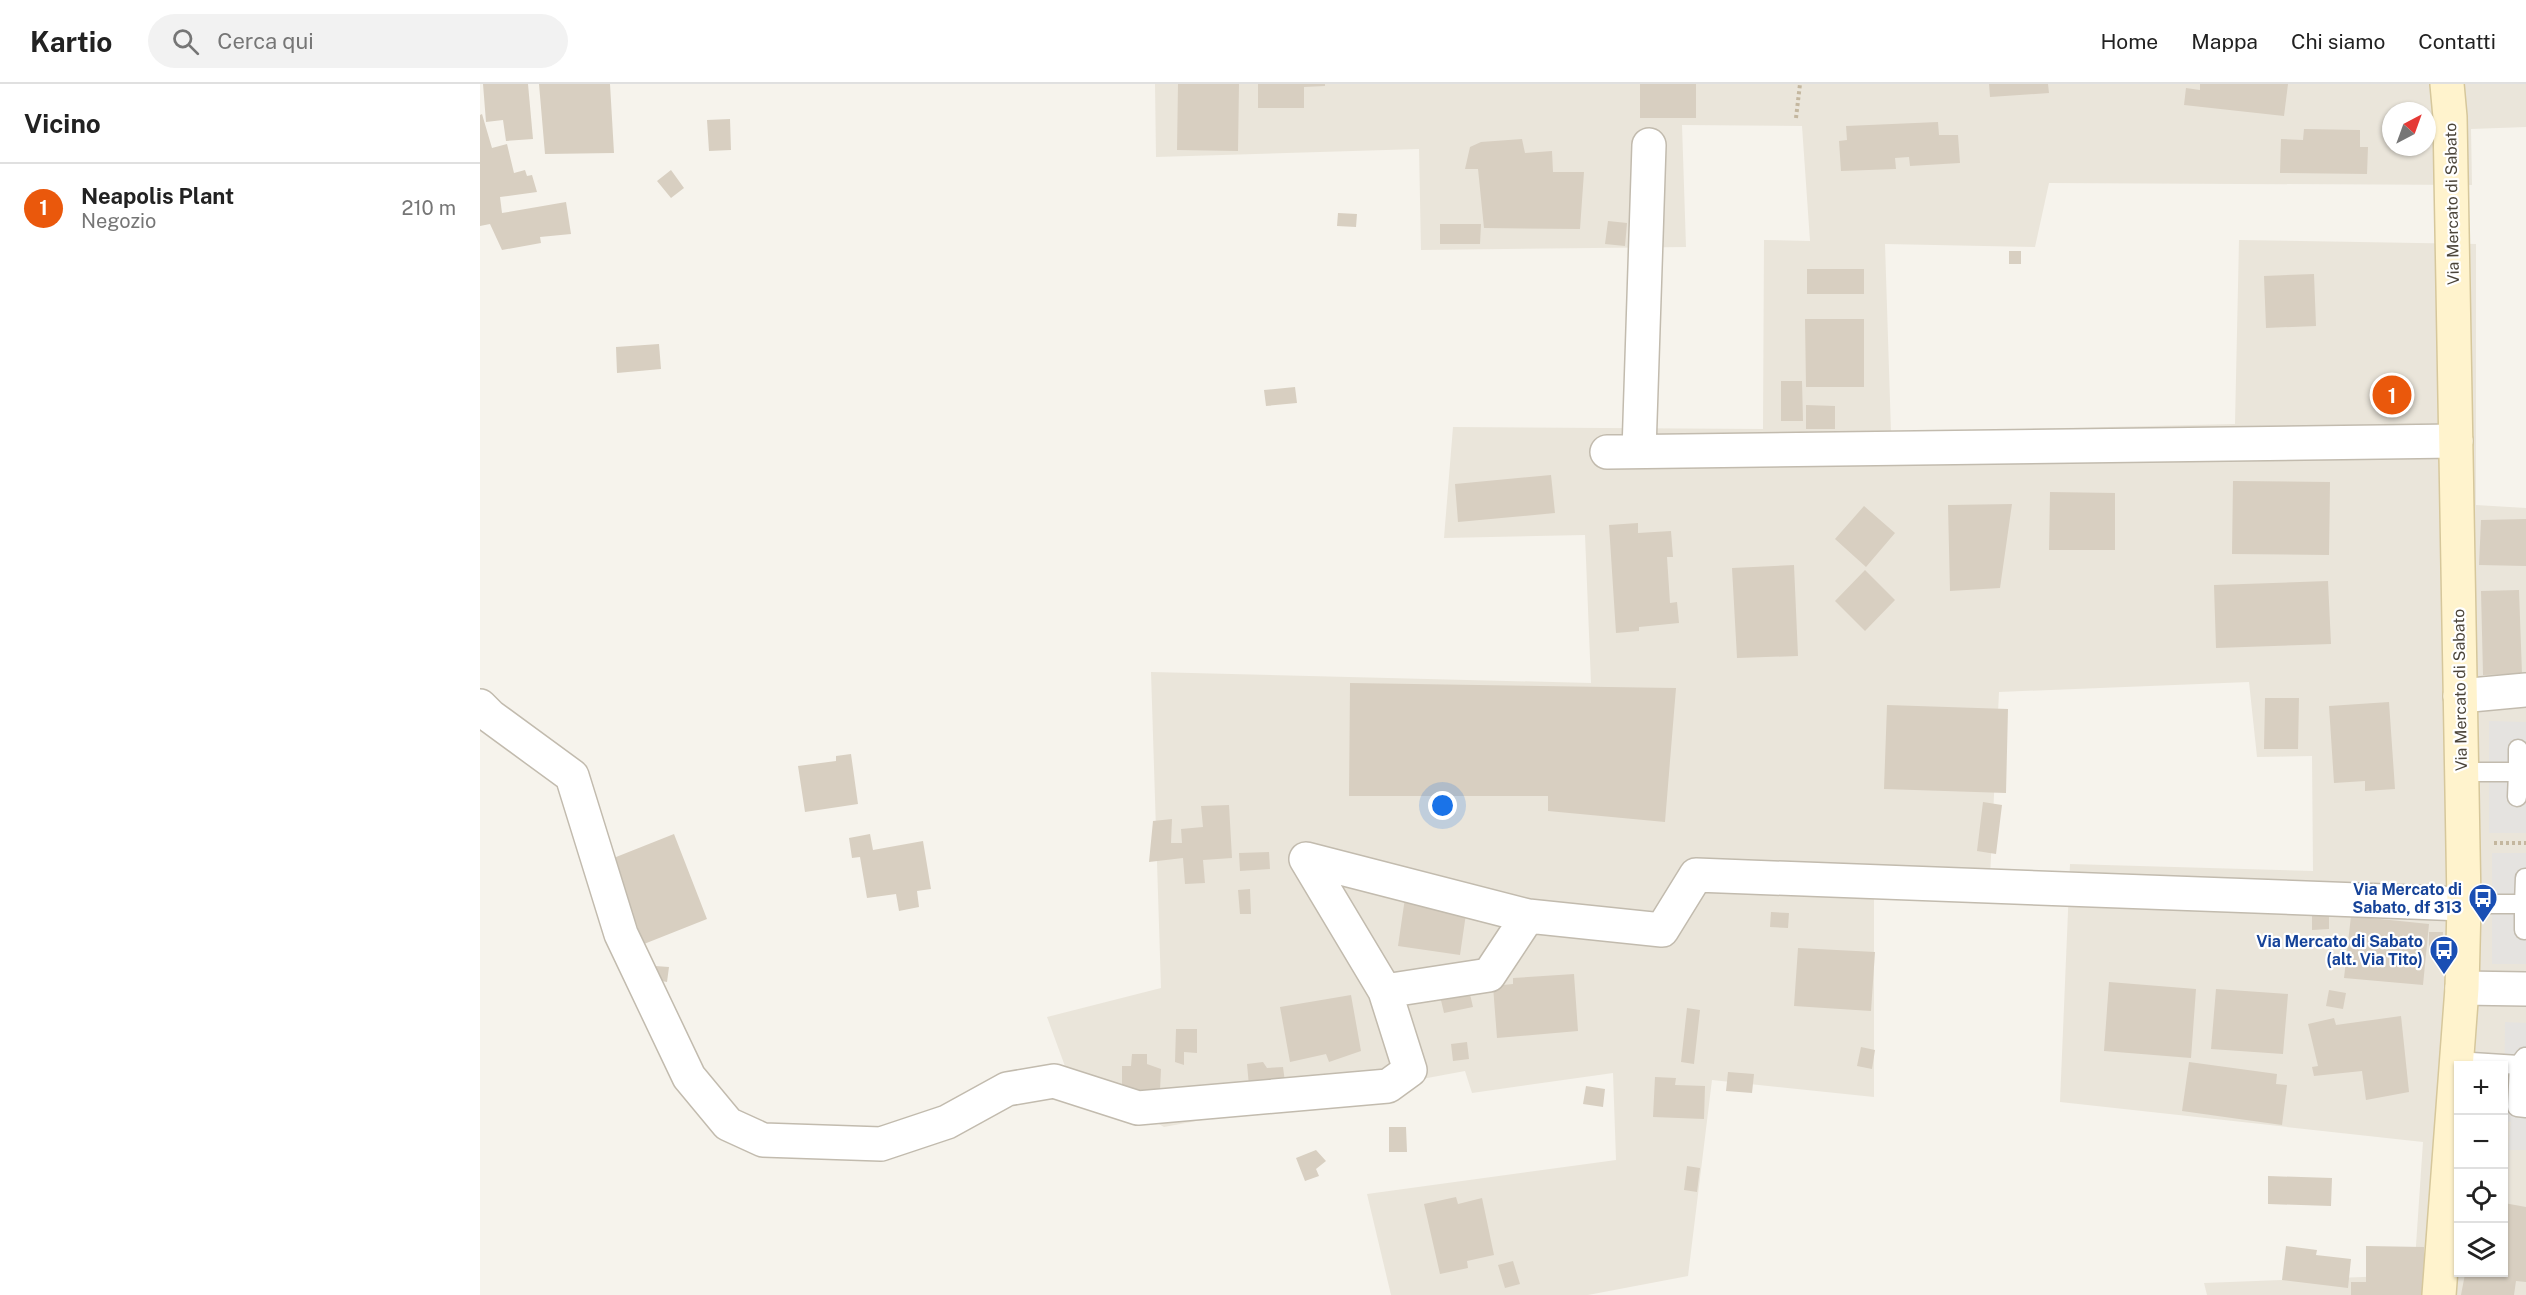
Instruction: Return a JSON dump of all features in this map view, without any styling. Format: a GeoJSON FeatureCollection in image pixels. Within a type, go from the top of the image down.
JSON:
{"type":"FeatureCollection","features":[{"type":"Feature","properties":{"kind":"street","name":"Via Mercato di Sabato"},"geometry":{"type":"LineString","coordinates":[[2447,84],[2450,117],[2464,904],[2462,988],[2456,1061]]}},
{"type":"Feature","properties":{"kind":"street"},"geometry":{"type":"LineString","coordinates":[[1649,146],[1623,452],[2456,441]]}},
{"type":"Feature","properties":{"kind":"street"},"geometry":{"type":"LineString","coordinates":[[2460,696],[2526,690]]}},
{"type":"Feature","properties":{"kind":"street"},"geometry":{"type":"LineString","coordinates":[[480,706],[490,716],[572,776],[621,934],[689,1077],[728,1124],[763,1140],[881,1144],[947,1122],[1007,1089],[1054,1081],[1138,1108],[1388,1086],[1410,1070],[1385,991],[1306,859],[1528,916],[1662,930],[1696,875],[2464,904]]}},
{"type":"Feature","properties":{"kind":"street"},"geometry":{"type":"LineString","coordinates":[[1385,991],[1489,975],[1528,916]]}},
{"type":"Feature","properties":{"kind":"street"},"geometry":{"type":"LineString","coordinates":[[2462,988],[2526,989]]}},
{"type":"Feature","properties":{"kind":"street","name":"Via Mercato di Sabato"},"geometry":{"type":"LineString","coordinates":[[2439,1295],[2454,1089]]}},
{"type":"Feature","properties":{"kind":"lane"},"geometry":{"type":"LineString","coordinates":[[2517,797],[2518,749]]}},
{"type":"Feature","properties":{"kind":"lane"},"geometry":{"type":"LineString","coordinates":[[2462,772],[2518,772]]}},
{"type":"Feature","properties":{"kind":"lane"},"geometry":{"type":"LineString","coordinates":[[2524,878],[2524,930]]}},
{"type":"Feature","properties":{"kind":"lane"},"geometry":{"type":"LineString","coordinates":[[2464,904],[2524,904]]}},
{"type":"Feature","properties":{"kind":"lane"},"geometry":{"type":"LineString","coordinates":[[2522,1061],[2517,1107],[2526,1108]]}},
{"type":"Feature","properties":{"kind":"path"},"geometry":{"type":"LineString","coordinates":[[1796,118],[1800,84]]}},
{"type":"Feature","properties":{"kind":"shaded area"},"geometry":{"type":"Polygon","coordinates":[[[1155,84],[2526,84],[2526,127],[2471,129],[2472,185],[2049,183],[2035,247],[1885,244],[1891,432],[2235,424],[2239,240],[2476,244],[2476,505],[2526,508],[2526,1295],[2207,1295],[2204,1283],[2414,1275],[2423,1142],[2060,1102],[2070,864],[2313,871],[2312,756],[2257,757],[2249,682],[1999,692],[1989,898],[1874,892],[1874,1097],[1712,1080],[1688,1276],[1588,1295],[1391,1295],[1367,1194],[1616,1160],[1613,1073],[1472,1093],[1465,1071],[1164,1127],[1066,1069],[1047,1017],[1161,988],[1151,672],[1591,683],[1585,535],[1444,538],[1453,427],[1763,429],[1764,240],[1810,241],[1802,126],[1682,125],[1686,247],[1421,250],[1419,149],[1156,157],[1155,84]]]}},
{"type":"Feature","properties":{"kind":"shaded area"},"geometry":{"type":"Polygon","coordinates":[[[2489,721],[2526,722],[2526,833],[2489,833],[2489,721]]]}},
{"type":"Feature","properties":{"kind":"shaded area"},"geometry":{"type":"Polygon","coordinates":[[[2492,853],[2526,853],[2526,964],[2492,964],[2492,853]]]}},
{"type":"Feature","properties":{"kind":"shaded area"},"geometry":{"type":"Polygon","coordinates":[[[2505,1022],[2526,1023],[2526,1150],[2508,1150],[2511,1122],[2508,1122],[2508,1061],[2505,1061],[2505,1022]]]}},
{"type":"Feature","properties":{"kind":"building"},"geometry":{"type":"Polygon","coordinates":[[[483,84],[528,84],[533,139],[506,141],[503,120],[486,122],[483,84]]]}},
{"type":"Feature","properties":{"kind":"building"},"geometry":{"type":"Polygon","coordinates":[[[539,84],[610,84],[614,153],[545,154],[539,84]]]}},
{"type":"Feature","properties":{"kind":"building"},"geometry":{"type":"Polygon","coordinates":[[[1178,84],[1239,84],[1238,151],[1177,150],[1178,84]]]}},
{"type":"Feature","properties":{"kind":"building"},"geometry":{"type":"Polygon","coordinates":[[[1258,84],[1325,84],[1325,86],[1304,87],[1304,108],[1258,108],[1258,84]]]}},
{"type":"Feature","properties":{"kind":"building"},"geometry":{"type":"Polygon","coordinates":[[[1640,84],[1696,84],[1696,118],[1640,118],[1640,84]]]}},
{"type":"Feature","properties":{"kind":"building"},"geometry":{"type":"Polygon","coordinates":[[[1989,84],[2048,84],[2049,93],[1990,97],[1989,84]]]}},
{"type":"Feature","properties":{"kind":"building"},"geometry":{"type":"Polygon","coordinates":[[[2200,84],[2288,84],[2284,116],[2184,105],[2186,88],[2200,90],[2200,84]]]}},
{"type":"Feature","properties":{"kind":"building"},"geometry":{"type":"Polygon","coordinates":[[[482,114],[492,148],[507,144],[514,173],[525,170],[527,176],[532,175],[537,192],[500,197],[502,213],[566,202],[571,234],[540,237],[541,243],[502,250],[490,224],[480,226],[480,115],[482,114]]]}},
{"type":"Feature","properties":{"kind":"building"},"geometry":{"type":"Polygon","coordinates":[[[730,119],[731,150],[709,151],[707,120],[730,119]]]}},
{"type":"Feature","properties":{"kind":"building"},"geometry":{"type":"Polygon","coordinates":[[[1938,122],[1939,135],[1958,135],[1960,163],[1910,166],[1909,157],[1895,158],[1896,169],[1841,171],[1839,141],[1847,140],[1846,126],[1938,122]]]}},
{"type":"Feature","properties":{"kind":"building"},"geometry":{"type":"Polygon","coordinates":[[[2304,129],[2360,130],[2360,147],[2368,147],[2367,174],[2280,173],[2281,139],[2303,140],[2304,129]]]}},
{"type":"Feature","properties":{"kind":"building"},"geometry":{"type":"Polygon","coordinates":[[[1522,139],[1525,153],[1552,151],[1553,172],[1584,172],[1580,229],[1484,228],[1478,169],[1465,169],[1470,147],[1481,142],[1522,139]]]}},
{"type":"Feature","properties":{"kind":"building"},"geometry":{"type":"Polygon","coordinates":[[[671,170],[684,188],[671,198],[657,181],[671,170]]]}},
{"type":"Feature","properties":{"kind":"building"},"geometry":{"type":"Polygon","coordinates":[[[1338,213],[1357,214],[1356,227],[1337,226],[1338,213]]]}},
{"type":"Feature","properties":{"kind":"building"},"geometry":{"type":"Polygon","coordinates":[[[1608,221],[1627,223],[1625,246],[1605,244],[1608,221]]]}},
{"type":"Feature","properties":{"kind":"building"},"geometry":{"type":"Polygon","coordinates":[[[1440,224],[1481,224],[1480,244],[1440,244],[1440,224]]]}},
{"type":"Feature","properties":{"kind":"building"},"geometry":{"type":"Polygon","coordinates":[[[2009,251],[2021,251],[2021,264],[2009,264],[2009,251]]]}},
{"type":"Feature","properties":{"kind":"building"},"geometry":{"type":"Polygon","coordinates":[[[1807,269],[1864,269],[1864,294],[1807,294],[1807,269]]]}},
{"type":"Feature","properties":{"kind":"building"},"geometry":{"type":"Polygon","coordinates":[[[2314,274],[2316,326],[2266,328],[2264,276],[2314,274]]]}},
{"type":"Feature","properties":{"kind":"building"},"geometry":{"type":"Polygon","coordinates":[[[1805,319],[1864,319],[1864,387],[1806,387],[1805,319]]]}},
{"type":"Feature","properties":{"kind":"building"},"geometry":{"type":"Polygon","coordinates":[[[659,344],[661,369],[617,373],[616,347],[659,344]]]}},
{"type":"Feature","properties":{"kind":"building"},"geometry":{"type":"Polygon","coordinates":[[[1781,381],[1802,381],[1803,421],[1781,421],[1781,381]]]}},
{"type":"Feature","properties":{"kind":"building"},"geometry":{"type":"Polygon","coordinates":[[[1295,387],[1297,403],[1266,406],[1264,390],[1295,387]]]}},
{"type":"Feature","properties":{"kind":"building"},"geometry":{"type":"Polygon","coordinates":[[[1806,405],[1835,406],[1835,429],[1806,429],[1806,405]]]}},
{"type":"Feature","properties":{"kind":"building"},"geometry":{"type":"Polygon","coordinates":[[[1551,475],[1555,513],[1458,522],[1455,484],[1551,475]]]}},
{"type":"Feature","properties":{"kind":"building"},"geometry":{"type":"Polygon","coordinates":[[[2233,481],[2330,482],[2329,555],[2232,554],[2233,481]]]}},
{"type":"Feature","properties":{"kind":"building"},"geometry":{"type":"Polygon","coordinates":[[[2050,492],[2115,493],[2115,550],[2049,550],[2050,492]]]}},
{"type":"Feature","properties":{"kind":"building"},"geometry":{"type":"Polygon","coordinates":[[[2012,504],[2000,588],[1950,591],[1948,505],[2012,504]]]}},
{"type":"Feature","properties":{"kind":"building"},"geometry":{"type":"Polygon","coordinates":[[[1864,506],[1895,533],[1866,567],[1835,539],[1864,506]]]}},
{"type":"Feature","properties":{"kind":"building"},"geometry":{"type":"Polygon","coordinates":[[[2526,519],[2526,566],[2479,565],[2481,520],[2526,519]]]}},
{"type":"Feature","properties":{"kind":"building"},"geometry":{"type":"Polygon","coordinates":[[[1638,523],[1638,533],[1671,531],[1673,557],[1667,557],[1670,603],[1677,602],[1679,623],[1639,627],[1639,631],[1616,633],[1609,525],[1638,523]]]}},
{"type":"Feature","properties":{"kind":"building"},"geometry":{"type":"Polygon","coordinates":[[[1794,565],[1798,656],[1737,658],[1732,568],[1794,565]]]}},
{"type":"Feature","properties":{"kind":"building"},"geometry":{"type":"Polygon","coordinates":[[[1865,570],[1895,600],[1865,631],[1835,601],[1865,570]]]}},
{"type":"Feature","properties":{"kind":"building"},"geometry":{"type":"Polygon","coordinates":[[[2328,581],[2331,644],[2216,648],[2214,585],[2328,581]]]}},
{"type":"Feature","properties":{"kind":"building"},"geometry":{"type":"Polygon","coordinates":[[[2519,590],[2522,674],[2483,675],[2481,591],[2519,590]]]}},
{"type":"Feature","properties":{"kind":"building"},"geometry":{"type":"Polygon","coordinates":[[[1350,683],[1676,688],[1665,822],[1548,811],[1548,796],[1349,796],[1350,683]]]}},
{"type":"Feature","properties":{"kind":"building"},"geometry":{"type":"Polygon","coordinates":[[[2265,698],[2299,698],[2298,749],[2264,749],[2265,698]]]}},
{"type":"Feature","properties":{"kind":"building"},"geometry":{"type":"Polygon","coordinates":[[[2389,702],[2395,789],[2365,791],[2365,781],[2334,783],[2329,706],[2389,702]]]}},
{"type":"Feature","properties":{"kind":"building"},"geometry":{"type":"Polygon","coordinates":[[[1887,705],[2008,709],[2006,793],[1884,789],[1887,705]]]}},
{"type":"Feature","properties":{"kind":"building"},"geometry":{"type":"Polygon","coordinates":[[[851,754],[858,804],[805,812],[798,766],[836,761],[836,756],[851,754]]]}},
{"type":"Feature","properties":{"kind":"building"},"geometry":{"type":"Polygon","coordinates":[[[1983,802],[2002,805],[1996,854],[1977,851],[1983,802]]]}},
{"type":"Feature","properties":{"kind":"building"},"geometry":{"type":"Polygon","coordinates":[[[1229,805],[1232,858],[1203,860],[1205,883],[1185,884],[1183,858],[1149,862],[1153,821],[1172,819],[1171,843],[1182,843],[1181,829],[1203,827],[1201,806],[1229,805]]]}},
{"type":"Feature","properties":{"kind":"building"},"geometry":{"type":"Polygon","coordinates":[[[674,834],[707,919],[644,944],[611,859],[674,834]]]}},
{"type":"Feature","properties":{"kind":"building"},"geometry":{"type":"Polygon","coordinates":[[[870,834],[873,850],[923,841],[931,889],[917,891],[919,907],[899,911],[896,894],[867,898],[860,857],[852,858],[849,838],[870,834]]]}},
{"type":"Feature","properties":{"kind":"building"},"geometry":{"type":"Polygon","coordinates":[[[1269,852],[1270,869],[1240,871],[1239,853],[1269,852]]]}},
{"type":"Feature","properties":{"kind":"building"},"geometry":{"type":"Polygon","coordinates":[[[1250,889],[1251,914],[1240,914],[1238,890],[1250,889]]]}},
{"type":"Feature","properties":{"kind":"building"},"geometry":{"type":"Polygon","coordinates":[[[1405,898],[1467,907],[1460,955],[1398,946],[1405,898]]]}},
{"type":"Feature","properties":{"kind":"building"},"geometry":{"type":"Polygon","coordinates":[[[2312,910],[2329,910],[2329,929],[2312,930],[2312,910]]]}},
{"type":"Feature","properties":{"kind":"building"},"geometry":{"type":"Polygon","coordinates":[[[1771,912],[1789,913],[1788,928],[1770,927],[1771,912]]]}},
{"type":"Feature","properties":{"kind":"building"},"geometry":{"type":"Polygon","coordinates":[[[2351,916],[2429,924],[2423,985],[2344,978],[2351,916]]]}},
{"type":"Feature","properties":{"kind":"building"},"geometry":{"type":"Polygon","coordinates":[[[2429,932],[2443,932],[2442,949],[2429,949],[2429,932]]]}},
{"type":"Feature","properties":{"kind":"building"},"geometry":{"type":"Polygon","coordinates":[[[1798,948],[1875,952],[1871,1011],[1794,1006],[1798,948]]]}},
{"type":"Feature","properties":{"kind":"building"},"geometry":{"type":"Polygon","coordinates":[[[641,965],[669,967],[667,982],[646,978],[641,965]]]}},
{"type":"Feature","properties":{"kind":"building"},"geometry":{"type":"Polygon","coordinates":[[[1574,974],[1578,1031],[1497,1038],[1493,986],[1513,984],[1513,978],[1574,974]]]}},
{"type":"Feature","properties":{"kind":"building"},"geometry":{"type":"Polygon","coordinates":[[[2109,982],[2196,989],[2191,1058],[2104,1051],[2109,982]]]}},
{"type":"Feature","properties":{"kind":"building"},"geometry":{"type":"Polygon","coordinates":[[[2216,989],[2288,994],[2283,1054],[2211,1049],[2216,989]]]}},
{"type":"Feature","properties":{"kind":"building"},"geometry":{"type":"Polygon","coordinates":[[[1469,990],[1473,1007],[1444,1013],[1440,996],[1469,990]]]}},
{"type":"Feature","properties":{"kind":"building"},"geometry":{"type":"Polygon","coordinates":[[[2329,990],[2346,993],[2343,1009],[2326,1006],[2329,990]]]}},
{"type":"Feature","properties":{"kind":"building"},"geometry":{"type":"Polygon","coordinates":[[[1351,995],[1361,1051],[1329,1062],[1326,1054],[1290,1062],[1280,1007],[1351,995]]]}},
{"type":"Feature","properties":{"kind":"building"},"geometry":{"type":"Polygon","coordinates":[[[1687,1008],[1700,1010],[1694,1064],[1681,1062],[1687,1008]]]}},
{"type":"Feature","properties":{"kind":"building"},"geometry":{"type":"Polygon","coordinates":[[[2401,1016],[2409,1092],[2366,1100],[2362,1071],[2314,1076],[2312,1067],[2318,1066],[2308,1024],[2334,1018],[2336,1025],[2401,1016]]]}},
{"type":"Feature","properties":{"kind":"building"},"geometry":{"type":"Polygon","coordinates":[[[1176,1029],[1197,1029],[1197,1053],[1184,1052],[1184,1065],[1175,1062],[1176,1029]]]}},
{"type":"Feature","properties":{"kind":"building"},"geometry":{"type":"Polygon","coordinates":[[[1467,1042],[1469,1059],[1453,1061],[1451,1044],[1467,1042]]]}},
{"type":"Feature","properties":{"kind":"building"},"geometry":{"type":"Polygon","coordinates":[[[1861,1047],[1875,1050],[1872,1069],[1857,1066],[1861,1047]]]}},
{"type":"Feature","properties":{"kind":"building"},"geometry":{"type":"Polygon","coordinates":[[[1132,1054],[1147,1054],[1147,1064],[1161,1069],[1160,1091],[1122,1090],[1122,1066],[1131,1066],[1132,1054]]]}},
{"type":"Feature","properties":{"kind":"building"},"geometry":{"type":"Polygon","coordinates":[[[1263,1062],[1267,1068],[1283,1067],[1285,1082],[1249,1086],[1247,1064],[1263,1062]]]}},
{"type":"Feature","properties":{"kind":"building"},"geometry":{"type":"Polygon","coordinates":[[[2189,1062],[2277,1074],[2276,1084],[2287,1085],[2282,1125],[2182,1111],[2189,1062]]]}},
{"type":"Feature","properties":{"kind":"building"},"geometry":{"type":"Polygon","coordinates":[[[1728,1072],[1754,1074],[1752,1093],[1726,1091],[1728,1072]]]}},
{"type":"Feature","properties":{"kind":"building"},"geometry":{"type":"Polygon","coordinates":[[[1655,1077],[1676,1078],[1675,1085],[1705,1086],[1704,1119],[1653,1117],[1655,1077]]]}},
{"type":"Feature","properties":{"kind":"building"},"geometry":{"type":"Polygon","coordinates":[[[1586,1086],[1605,1089],[1603,1107],[1583,1104],[1586,1086]]]}},
{"type":"Feature","properties":{"kind":"building"},"geometry":{"type":"Polygon","coordinates":[[[1389,1127],[1406,1127],[1407,1152],[1389,1152],[1389,1127]]]}},
{"type":"Feature","properties":{"kind":"building"},"geometry":{"type":"Polygon","coordinates":[[[1316,1150],[1326,1161],[1316,1169],[1319,1176],[1305,1181],[1296,1158],[1316,1150]]]}},
{"type":"Feature","properties":{"kind":"building"},"geometry":{"type":"Polygon","coordinates":[[[1687,1166],[1700,1168],[1697,1192],[1684,1190],[1687,1166]]]}},
{"type":"Feature","properties":{"kind":"building"},"geometry":{"type":"Polygon","coordinates":[[[2268,1176],[2332,1178],[2331,1206],[2268,1204],[2268,1176]]]}},
{"type":"Feature","properties":{"kind":"building"},"geometry":{"type":"Polygon","coordinates":[[[1456,1197],[1458,1204],[1482,1198],[1494,1255],[1467,1261],[1468,1268],[1440,1274],[1424,1204],[1456,1197]]]}},
{"type":"Feature","properties":{"kind":"building"},"geometry":{"type":"Polygon","coordinates":[[[2508,1204],[2526,1207],[2526,1282],[2516,1281],[2514,1295],[2461,1295],[2464,1277],[2508,1277],[2508,1204]]]}},
{"type":"Feature","properties":{"kind":"building"},"geometry":{"type":"Polygon","coordinates":[[[2286,1246],[2317,1250],[2316,1255],[2351,1259],[2348,1288],[2282,1280],[2286,1246]]]}},
{"type":"Feature","properties":{"kind":"building"},"geometry":{"type":"Polygon","coordinates":[[[2366,1246],[2424,1247],[2424,1295],[2351,1295],[2351,1282],[2366,1282],[2366,1246]]]}},
{"type":"Feature","properties":{"kind":"building"},"geometry":{"type":"Polygon","coordinates":[[[2454,1260],[2454,1275],[2451,1275],[2454,1260]]]}},
{"type":"Feature","properties":{"kind":"building"},"geometry":{"type":"Polygon","coordinates":[[[1513,1261],[1520,1284],[1505,1288],[1498,1265],[1513,1261]]]}},
{"type":"Feature","properties":{"kind":"place","name":"Neapolis Plant"},"geometry":{"type":"Point","coordinates":[2392,395]}},
{"type":"Feature","properties":{"kind":"place","name":"Via Mercato di Sabato, df 313"},"geometry":{"type":"Point","coordinates":[2483,924]}},
{"type":"Feature","properties":{"kind":"place","name":"Via Mercato di Sabato (alt. Via Tito)"},"geometry":{"type":"Point","coordinates":[2444,976]}}]}
